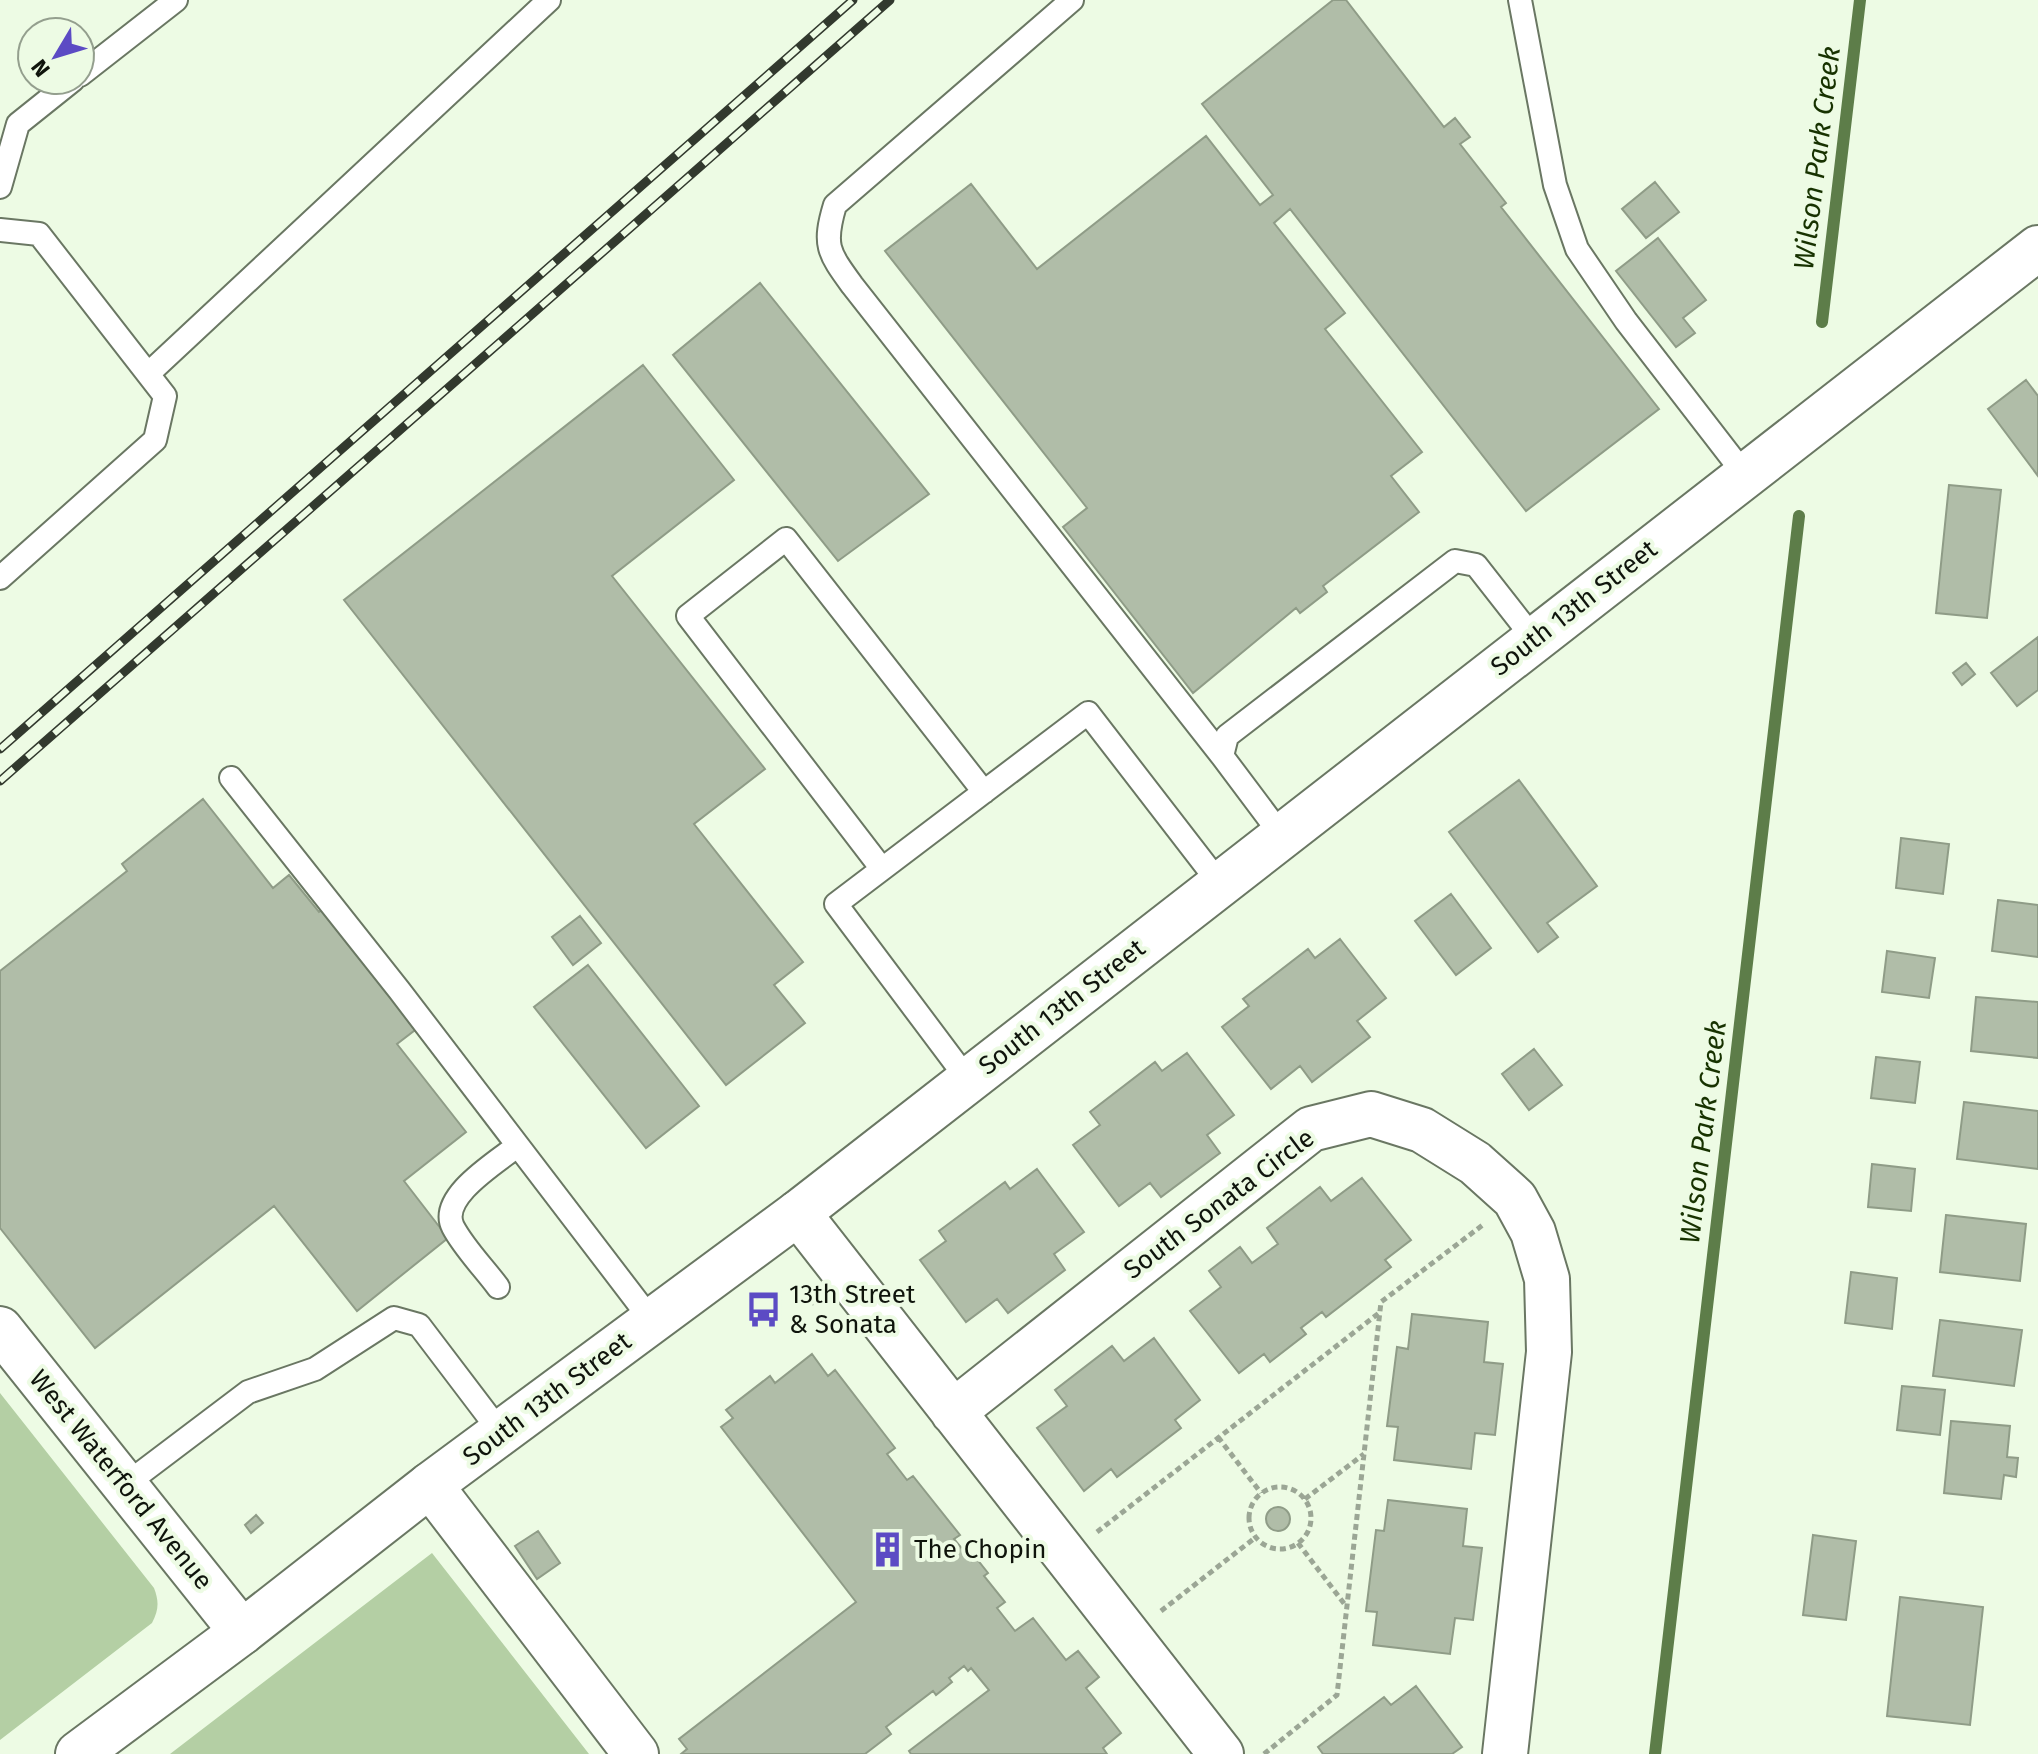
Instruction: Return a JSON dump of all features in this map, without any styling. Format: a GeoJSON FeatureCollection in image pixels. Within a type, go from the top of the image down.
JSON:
{"type":"FeatureCollection","features":[{"type":"Feature","properties":{"kind":"street","name":"South 13th Street"},"geometry":{"type":"LineString","coordinates":[[78,1754],[242,1632],[430,1485],[798,1213],[2038,248]]}},
{"type":"Feature","properties":{"kind":"street","name":"South Sonata Circle"},"geometry":{"type":"LineString","coordinates":[[953,1412],[1311,1129],[1371,1114],[1422,1130],[1475,1163],[1515,1199],[1533,1232],[1547,1279],[1549,1352],[1505,1754]]}},
{"type":"Feature","properties":{"kind":"street"},"geometry":{"type":"LineString","coordinates":[[798,1213],[1221,1754]]}},
{"type":"Feature","properties":{"kind":"street","name":"West Waterford Avenue"},"geometry":{"type":"LineString","coordinates":[[0,1329],[242,1632]]}},
{"type":"Feature","properties":{"kind":"street"},"geometry":{"type":"LineString","coordinates":[[430,1485],[636,1754]]}},
{"type":"Feature","properties":{"kind":"lane"},"geometry":{"type":"LineString","coordinates":[[96,62],[176,0]]}},
{"type":"Feature","properties":{"kind":"lane"},"geometry":{"type":"LineString","coordinates":[[148,374],[549,0]]}},
{"type":"Feature","properties":{"kind":"lane"},"geometry":{"type":"LineString","coordinates":[[1072,0],[835,205],[827,232],[834,259],[852,285],[1282,836]]}},
{"type":"Feature","properties":{"kind":"lane"},"geometry":{"type":"LineString","coordinates":[[1520,0],[1555,185],[1577,249],[1626,321],[1745,475]]}},
{"type":"Feature","properties":{"kind":"lane"},"geometry":{"type":"LineString","coordinates":[[0,187],[18,124],[53,96]]}},
{"type":"Feature","properties":{"kind":"lane"},"geometry":{"type":"LineString","coordinates":[[0,230],[39,234],[165,396],[155,440],[0,578]]}},
{"type":"Feature","properties":{"kind":"lane"},"geometry":{"type":"LineString","coordinates":[[882,869],[688,616],[786,539],[984,792]]}},
{"type":"Feature","properties":{"kind":"lane"},"geometry":{"type":"LineString","coordinates":[[1222,756],[1227,736],[1455,561],[1476,565],[1534,639]]}},
{"type":"Feature","properties":{"kind":"lane"},"geometry":{"type":"LineString","coordinates":[[968,1080],[836,904],[1088,713],[1220,884]]}},
{"type":"Feature","properties":{"kind":"lane"},"geometry":{"type":"LineString","coordinates":[[231,778],[399,990],[652,1321]]}},
{"type":"Feature","properties":{"kind":"lane"},"geometry":{"type":"LineString","coordinates":[[498,1287],[452,1225],[451,1208],[459,1193],[517,1146]]}},
{"type":"Feature","properties":{"kind":"lane"},"geometry":{"type":"LineString","coordinates":[[125,1485],[248,1392],[315,1369],[394,1318],[419,1325],[501,1433]]}},
{"type":"Feature","properties":{"kind":"path"},"geometry":{"type":"LineString","coordinates":[[1264,1754],[1337,1695],[1381,1302],[1515,1199]]}},
{"type":"Feature","properties":{"kind":"path"},"geometry":{"type":"LineString","coordinates":[[1090,1537],[1379,1313]]}},
{"type":"Feature","properties":{"kind":"path"},"geometry":{"type":"LineString","coordinates":[[1218,1437],[1261,1493]]}},
{"type":"Feature","properties":{"kind":"path"},"geometry":{"type":"LineString","coordinates":[[1305,1499],[1364,1454]]}},
{"type":"Feature","properties":{"kind":"path"},"geometry":{"type":"LineString","coordinates":[[1289,1488],[1305,1499],[1309,1508],[1309,1527],[1298,1543],[1278,1550],[1268,1547],[1256,1537],[1249,1522],[1250,1511],[1253,1501],[1261,1493],[1269,1489],[1289,1488]]}},
{"type":"Feature","properties":{"kind":"path"},"geometry":{"type":"LineString","coordinates":[[1219,1566],[1256,1537]]}},
{"type":"Feature","properties":{"kind":"path"},"geometry":{"type":"LineString","coordinates":[[1298,1543],[1347,1608]]}},
{"type":"Feature","properties":{"kind":"green space"},"geometry":{"type":"Polygon","coordinates":[[[0,1393],[154,1588],[158,1606],[152,1623],[0,1740],[0,1393]]]}},
{"type":"Feature","properties":{"kind":"green space"},"geometry":{"type":"Polygon","coordinates":[[[432,1553],[589,1754],[170,1754],[432,1553]]]}},
{"type":"Feature","properties":{"kind":"building"},"geometry":{"type":"Polygon","coordinates":[[[1333,0],[1346,0],[1444,127],[1455,118],[1470,137],[1460,144],[1506,203],[1501,207],[1659,409],[1526,511],[1290,209],[1274,223],[1345,313],[1325,329],[1422,452],[1391,476],[1419,512],[1323,586],[1327,592],[1300,613],[1296,608],[1193,693],[1063,527],[1087,508],[885,251],[971,184],[1037,269],[1206,136],[1260,205],[1273,195],[1202,104],[1333,0]]]}},
{"type":"Feature","properties":{"kind":"building"},"geometry":{"type":"Polygon","coordinates":[[[1655,182],[1679,212],[1646,238],[1622,209],[1655,182]]]}},
{"type":"Feature","properties":{"kind":"building"},"geometry":{"type":"Polygon","coordinates":[[[1658,238],[1706,300],[1683,318],[1695,333],[1676,347],[1616,271],[1658,238]]]}},
{"type":"Feature","properties":{"kind":"building"},"geometry":{"type":"Polygon","coordinates":[[[760,283],[929,494],[838,561],[673,355],[760,283]]]}},
{"type":"Feature","properties":{"kind":"building"},"geometry":{"type":"Polygon","coordinates":[[[643,365],[734,480],[612,576],[765,769],[694,824],[803,962],[774,985],[805,1023],[726,1085],[344,600],[643,365]]]}},
{"type":"Feature","properties":{"kind":"building"},"geometry":{"type":"Polygon","coordinates":[[[2026,380],[2038,396],[2038,476],[1988,409],[2026,380]]]}},
{"type":"Feature","properties":{"kind":"building"},"geometry":{"type":"Polygon","coordinates":[[[1949,485],[2001,490],[1987,618],[1936,613],[1949,485]]]}},
{"type":"Feature","properties":{"kind":"building"},"geometry":{"type":"Polygon","coordinates":[[[2038,637],[2038,690],[2017,706],[1991,673],[2038,637]]]}},
{"type":"Feature","properties":{"kind":"building"},"geometry":{"type":"Polygon","coordinates":[[[1966,663],[1975,674],[1962,685],[1953,673],[1966,663]]]}},
{"type":"Feature","properties":{"kind":"building"},"geometry":{"type":"Polygon","coordinates":[[[1519,780],[1597,886],[1547,923],[1558,937],[1538,952],[1449,832],[1519,780]]]}},
{"type":"Feature","properties":{"kind":"building"},"geometry":{"type":"Polygon","coordinates":[[[203,799],[273,888],[289,875],[319,912],[325,908],[419,1027],[397,1044],[466,1132],[404,1181],[448,1238],[357,1311],[274,1206],[95,1348],[0,1228],[0,971],[127,871],[122,864],[203,799]]]}},
{"type":"Feature","properties":{"kind":"building"},"geometry":{"type":"Polygon","coordinates":[[[1901,838],[1949,844],[1943,894],[1896,888],[1901,838]]]}},
{"type":"Feature","properties":{"kind":"building"},"geometry":{"type":"Polygon","coordinates":[[[1451,894],[1491,948],[1456,975],[1415,921],[1451,894]]]}},
{"type":"Feature","properties":{"kind":"building"},"geometry":{"type":"Polygon","coordinates":[[[1998,900],[2038,905],[2038,957],[1992,951],[1998,900]]]}},
{"type":"Feature","properties":{"kind":"building"},"geometry":{"type":"Polygon","coordinates":[[[580,916],[601,943],[573,965],[552,937],[580,916]]]}},
{"type":"Feature","properties":{"kind":"building"},"geometry":{"type":"Polygon","coordinates":[[[1340,939],[1386,998],[1357,1021],[1370,1037],[1312,1082],[1300,1066],[1271,1089],[1222,1027],[1249,1006],[1243,999],[1308,949],[1315,958],[1340,939]]]}},
{"type":"Feature","properties":{"kind":"building"},"geometry":{"type":"Polygon","coordinates":[[[1887,951],[1935,958],[1929,998],[1882,992],[1887,951]]]}},
{"type":"Feature","properties":{"kind":"building"},"geometry":{"type":"Polygon","coordinates":[[[588,965],[699,1106],[646,1148],[534,1007],[588,965]]]}},
{"type":"Feature","properties":{"kind":"building"},"geometry":{"type":"Polygon","coordinates":[[[1976,997],[2038,1002],[2038,1058],[1971,1051],[1976,997]]]}},
{"type":"Feature","properties":{"kind":"building"},"geometry":{"type":"Polygon","coordinates":[[[1534,1049],[1562,1085],[1529,1110],[1502,1074],[1534,1049]]]}},
{"type":"Feature","properties":{"kind":"building"},"geometry":{"type":"Polygon","coordinates":[[[1187,1053],[1234,1115],[1207,1135],[1220,1153],[1161,1197],[1150,1183],[1119,1206],[1073,1145],[1100,1125],[1090,1112],[1155,1062],[1162,1071],[1187,1053]]]}},
{"type":"Feature","properties":{"kind":"building"},"geometry":{"type":"Polygon","coordinates":[[[1876,1057],[1920,1062],[1915,1103],[1871,1098],[1876,1057]]]}},
{"type":"Feature","properties":{"kind":"building"},"geometry":{"type":"Polygon","coordinates":[[[1964,1102],[2038,1111],[2038,1169],[1957,1159],[1964,1102]]]}},
{"type":"Feature","properties":{"kind":"building"},"geometry":{"type":"Polygon","coordinates":[[[1872,1164],[1915,1169],[1911,1211],[1868,1207],[1872,1164]]]}},
{"type":"Feature","properties":{"kind":"building"},"geometry":{"type":"Polygon","coordinates":[[[1037,1169],[1084,1232],[1054,1254],[1065,1270],[1008,1313],[997,1299],[966,1322],[920,1260],[946,1241],[939,1231],[1005,1182],[1010,1189],[1037,1169]]]}},
{"type":"Feature","properties":{"kind":"building"},"geometry":{"type":"Polygon","coordinates":[[[1362,1178],[1411,1240],[1385,1260],[1391,1267],[1326,1317],[1322,1312],[1301,1328],[1306,1334],[1270,1362],[1264,1354],[1239,1373],[1190,1311],[1221,1287],[1209,1271],[1240,1247],[1252,1263],[1278,1244],[1267,1228],[1320,1187],[1331,1201],[1362,1178]]]}},
{"type":"Feature","properties":{"kind":"building"},"geometry":{"type":"Polygon","coordinates":[[[1946,1215],[2026,1224],[2020,1281],[1940,1272],[1946,1215]]]}},
{"type":"Feature","properties":{"kind":"building"},"geometry":{"type":"Polygon","coordinates":[[[1851,1272],[1897,1278],[1892,1329],[1845,1323],[1851,1272]]]}},
{"type":"Feature","properties":{"kind":"building"},"geometry":{"type":"Polygon","coordinates":[[[1412,1314],[1488,1322],[1484,1362],[1503,1364],[1495,1435],[1475,1433],[1471,1469],[1394,1460],[1398,1427],[1387,1426],[1397,1347],[1408,1349],[1412,1314]]]}},
{"type":"Feature","properties":{"kind":"building"},"geometry":{"type":"Polygon","coordinates":[[[1940,1320],[2022,1330],[2014,1386],[1933,1376],[1940,1320]]]}},
{"type":"Feature","properties":{"kind":"building"},"geometry":{"type":"Polygon","coordinates":[[[1154,1338],[1200,1400],[1175,1420],[1181,1428],[1117,1477],[1111,1469],[1084,1491],[1037,1428],[1067,1406],[1055,1390],[1112,1346],[1124,1361],[1154,1338]]]}},
{"type":"Feature","properties":{"kind":"building","name":"The Chopin"},"geometry":{"type":"Polygon","coordinates":[[[812,1354],[828,1376],[835,1370],[895,1448],[887,1454],[907,1480],[913,1476],[960,1535],[954,1539],[972,1561],[976,1558],[988,1573],[984,1576],[1005,1602],[997,1608],[1015,1631],[1033,1618],[1066,1660],[1078,1651],[1099,1677],[1086,1688],[1121,1733],[1103,1748],[1107,1754],[911,1754],[909,1751],[989,1690],[971,1668],[968,1671],[964,1666],[949,1678],[952,1682],[936,1695],[933,1691],[886,1727],[891,1734],[865,1754],[681,1754],[687,1749],[679,1739],[856,1602],[721,1427],[733,1418],[726,1410],[770,1376],[775,1383],[812,1354]]]}},
{"type":"Feature","properties":{"kind":"building"},"geometry":{"type":"Polygon","coordinates":[[[1902,1386],[1945,1390],[1940,1435],[1897,1430],[1902,1386]]]}},
{"type":"Feature","properties":{"kind":"building"},"geometry":{"type":"Polygon","coordinates":[[[1951,1421],[2010,1426],[2007,1457],[2018,1458],[2016,1477],[2004,1475],[2001,1499],[1944,1493],[1951,1421]]]}},
{"type":"Feature","properties":{"kind":"building"},"geometry":{"type":"Polygon","coordinates":[[[1388,1500],[1467,1509],[1463,1546],[1482,1548],[1473,1620],[1455,1618],[1450,1654],[1373,1645],[1377,1612],[1366,1611],[1376,1530],[1384,1531],[1388,1500]]]}},
{"type":"Feature","properties":{"kind":"building"},"geometry":{"type":"Polygon","coordinates":[[[1278,1507],[1286,1511],[1290,1519],[1286,1527],[1278,1531],[1270,1527],[1266,1519],[1270,1511],[1278,1507]]]}},
{"type":"Feature","properties":{"kind":"building"},"geometry":{"type":"Polygon","coordinates":[[[256,1515],[263,1523],[251,1533],[245,1525],[256,1515]]]}},
{"type":"Feature","properties":{"kind":"building"},"geometry":{"type":"Polygon","coordinates":[[[538,1531],[560,1563],[537,1579],[515,1546],[538,1531]]]}},
{"type":"Feature","properties":{"kind":"building"},"geometry":{"type":"Polygon","coordinates":[[[1813,1535],[1856,1541],[1846,1620],[1803,1615],[1813,1535]]]}},
{"type":"Feature","properties":{"kind":"building"},"geometry":{"type":"Polygon","coordinates":[[[1900,1597],[1983,1607],[1970,1725],[1887,1716],[1900,1597]]]}},
{"type":"Feature","properties":{"kind":"building"},"geometry":{"type":"Polygon","coordinates":[[[1416,1686],[1462,1747],[1452,1754],[1323,1754],[1318,1747],[1384,1697],[1391,1705],[1416,1686]]]}},
{"type":"Feature","properties":{"kind":"waterway","name":"Wilson Park Creek"},"geometry":{"type":"LineString","coordinates":[[1822,322],[1860,0]]}},
{"type":"Feature","properties":{"kind":"waterway","name":"Wilson Park Creek"},"geometry":{"type":"LineString","coordinates":[[1655,1754],[1799,516]]}},
{"type":"Feature","properties":{"kind":"railway"},"geometry":{"type":"LineString","coordinates":[[0,749],[853,0]]}},
{"type":"Feature","properties":{"kind":"railway"},"geometry":{"type":"LineString","coordinates":[[0,781],[890,0]]}},
{"type":"Feature","properties":{"kind":"place","name":"13th Street & Sonata"},"geometry":{"type":"Point","coordinates":[763,1309]}},
{"type":"Feature","properties":{"kind":"place","name":"The Chopin"},"geometry":{"type":"Point","coordinates":[888,1549]}}]}
